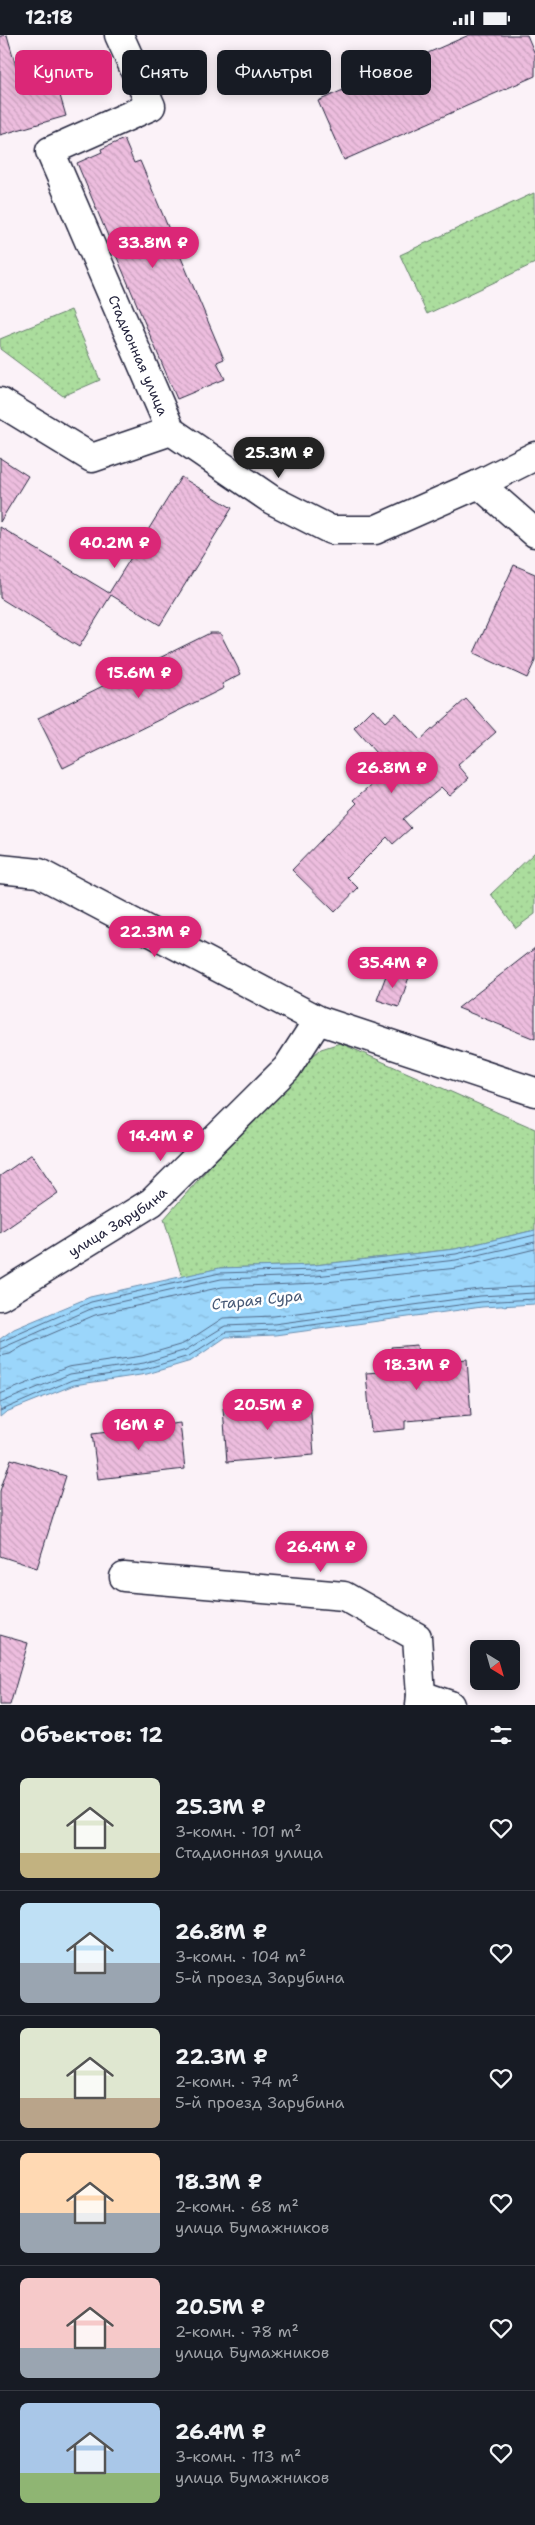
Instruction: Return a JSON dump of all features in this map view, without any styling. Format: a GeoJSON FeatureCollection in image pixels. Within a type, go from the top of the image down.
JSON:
{"type":"FeatureCollection","features":[{"type":"Feature","properties":{"kind":"street","name":"Стадионная улица"},"geometry":{"type":"LineString","coordinates":[[119,35],[151,106],[50,151],[171,431]]}},
{"type":"Feature","properties":{"kind":"street"},"geometry":{"type":"LineString","coordinates":[[0,402],[92,458],[171,431],[272,500],[331,530],[375,529],[535,456]]}},
{"type":"Feature","properties":{"kind":"street"},"geometry":{"type":"LineString","coordinates":[[479,483],[535,533]]}},
{"type":"Feature","properties":{"kind":"street"},"geometry":{"type":"LineString","coordinates":[[0,869],[39,873],[318,1020],[535,1092]]}},
{"type":"Feature","properties":{"kind":"street","name":"улица Зарубина"},"geometry":{"type":"LineString","coordinates":[[0,1296],[152,1202],[287,1069],[318,1020]]}},
{"type":"Feature","properties":{"kind":"street"},"geometry":{"type":"LineString","coordinates":[[124,1577],[344,1596],[417,1637],[421,1700],[450,1705]]}},
{"type":"Feature","properties":{"kind":"green space"},"geometry":{"type":"Polygon","coordinates":[[[534,193],[535,263],[427,314],[400,255],[534,193]]]}},
{"type":"Feature","properties":{"kind":"green space"},"geometry":{"type":"Polygon","coordinates":[[[71,310],[100,380],[63,396],[0,349],[0,339],[71,310]]]}},
{"type":"Feature","properties":{"kind":"green space"},"geometry":{"type":"Polygon","coordinates":[[[535,852],[535,914],[516,928],[491,894],[535,852]]]}},
{"type":"Feature","properties":{"kind":"green space"},"geometry":{"type":"Polygon","coordinates":[[[340,1043],[535,1129],[535,1230],[455,1249],[315,1265],[220,1268],[182,1277],[164,1219],[285,1080],[321,1049],[340,1043]]]}},
{"type":"Feature","properties":{"kind":"water","name":"Старая Сура"},"geometry":{"type":"Polygon","coordinates":[[[535,1230],[535,1304],[482,1307],[275,1335],[226,1337],[191,1361],[147,1374],[74,1385],[6,1412],[0,1417],[0,1339],[14,1329],[90,1297],[220,1268],[315,1265],[455,1249],[535,1230]]]}},
{"type":"Feature","properties":{"kind":"building"},"geometry":{"type":"Polygon","coordinates":[[[7,35],[15,63],[15,95],[60,95],[66,116],[0,135],[0,36],[7,35]]]}},
{"type":"Feature","properties":{"kind":"building"},"geometry":{"type":"Polygon","coordinates":[[[469,35],[527,35],[535,54],[535,76],[344,160],[318,101],[341,91],[341,95],[431,95],[431,52],[469,35]]]}},
{"type":"Feature","properties":{"kind":"building"},"geometry":{"type":"Polygon","coordinates":[[[124,139],[134,163],[140,161],[224,359],[217,362],[225,379],[177,399],[77,163],[102,152],[101,149],[124,139]]]}},
{"type":"Feature","properties":{"kind":"building"},"geometry":{"type":"Polygon","coordinates":[[[0,458],[28,476],[0,522],[0,458]]]}},
{"type":"Feature","properties":{"kind":"building"},"geometry":{"type":"Polygon","coordinates":[[[181,477],[232,508],[160,625],[111,595],[79,647],[0,598],[0,527],[109,593],[181,477]]]}},
{"type":"Feature","properties":{"kind":"building"},"geometry":{"type":"Polygon","coordinates":[[[514,565],[535,574],[535,661],[527,678],[474,653],[514,565]]]}},
{"type":"Feature","properties":{"kind":"building"},"geometry":{"type":"Polygon","coordinates":[[[210,633],[220,633],[241,674],[222,684],[224,688],[63,768],[38,718],[210,633]]]}},
{"type":"Feature","properties":{"kind":"building"},"geometry":{"type":"Polygon","coordinates":[[[466,699],[496,732],[458,765],[469,778],[449,795],[441,787],[403,819],[411,828],[393,844],[387,837],[347,877],[358,888],[335,912],[292,870],[357,803],[354,800],[390,769],[354,728],[373,709],[385,722],[395,713],[420,740],[466,699]]]}},
{"type":"Feature","properties":{"kind":"building"},"geometry":{"type":"Polygon","coordinates":[[[535,948],[535,1039],[458,1008],[535,948]]]}},
{"type":"Feature","properties":{"kind":"building"},"geometry":{"type":"Polygon","coordinates":[[[388,970],[409,977],[399,1007],[377,1000],[388,970]]]}},
{"type":"Feature","properties":{"kind":"building"},"geometry":{"type":"Polygon","coordinates":[[[32,1154],[58,1193],[0,1233],[0,1176],[32,1154]]]}},
{"type":"Feature","properties":{"kind":"building"},"geometry":{"type":"Polygon","coordinates":[[[417,1345],[419,1364],[467,1359],[471,1416],[405,1421],[405,1429],[371,1432],[366,1373],[393,1371],[391,1347],[417,1345]]]}},
{"type":"Feature","properties":{"kind":"building"},"geometry":{"type":"Polygon","coordinates":[[[310,1401],[314,1455],[227,1462],[223,1408],[310,1401]]]}},
{"type":"Feature","properties":{"kind":"building"},"geometry":{"type":"Polygon","coordinates":[[[180,1423],[185,1469],[98,1479],[92,1434],[180,1423]]]}},
{"type":"Feature","properties":{"kind":"building"},"geometry":{"type":"Polygon","coordinates":[[[11,1459],[66,1476],[37,1568],[0,1556],[0,1491],[11,1459]]]}},
{"type":"Feature","properties":{"kind":"building"},"geometry":{"type":"Polygon","coordinates":[[[0,1635],[28,1643],[10,1705],[0,1705],[0,1635]]]}}]}
